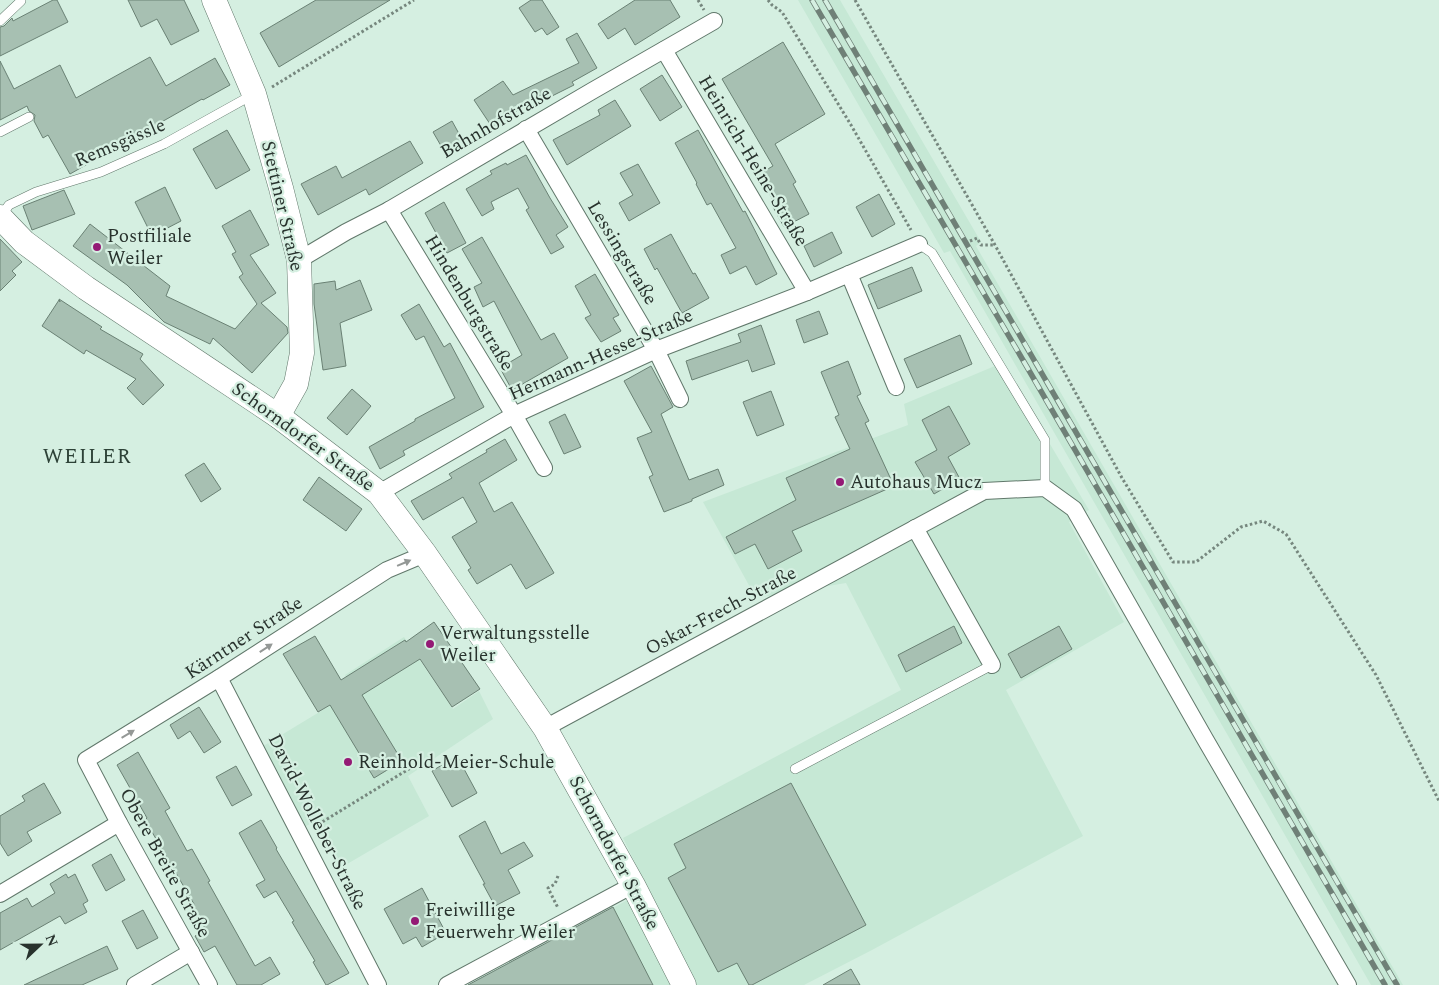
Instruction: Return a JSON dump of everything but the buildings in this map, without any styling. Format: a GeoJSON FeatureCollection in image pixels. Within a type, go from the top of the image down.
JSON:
{"type":"FeatureCollection","features":[{"type":"Feature","properties":{"kind":"street","name":"Stettiner Straße"},"geometry":{"type":"LineString","coordinates":[[214,0],[252,90],[281,188],[299,260],[302,353],[296,384],[278,416]]}},
{"type":"Feature","properties":{"kind":"street","name":"Bahnhofstraße"},"geometry":{"type":"LineString","coordinates":[[299,260],[346,232],[389,210],[714,21]]}},
{"type":"Feature","properties":{"kind":"street","name":"Heinrich-Heine-Straße"},"geometry":{"type":"LineString","coordinates":[[664,50],[807,292]]}},
{"type":"Feature","properties":{"kind":"street","name":"Lessingstraße"},"geometry":{"type":"LineString","coordinates":[[526,129],[656,350],[680,399]]}},
{"type":"Feature","properties":{"kind":"street","name":"Hindenburgstraße"},"geometry":{"type":"LineString","coordinates":[[389,210],[514,415],[544,468]]}},
{"type":"Feature","properties":{"kind":"street","name":"Schorndorfer Straße"},"geometry":{"type":"LineString","coordinates":[[0,217],[24,242],[86,288],[278,416],[379,493],[425,554],[545,728],[633,885],[684,985]]}},
{"type":"Feature","properties":{"kind":"street","name":"Hermann-Hesse-Straße"},"geometry":{"type":"LineString","coordinates":[[379,493],[514,415],[656,350],[807,292],[919,244]]}},
{"type":"Feature","properties":{"kind":"street"},"geometry":{"type":"LineString","coordinates":[[849,274],[896,387]]}},
{"type":"Feature","properties":{"kind":"street"},"geometry":{"type":"LineString","coordinates":[[1045,488],[1074,509],[1348,985]]}},
{"type":"Feature","properties":{"kind":"street","name":"Oskar-Frech-Straße"},"geometry":{"type":"LineString","coordinates":[[545,728],[984,491],[1045,488]]}},
{"type":"Feature","properties":{"kind":"street"},"geometry":{"type":"LineString","coordinates":[[915,528],[992,665]]}},
{"type":"Feature","properties":{"kind":"street","name":"Kärntner Straße"},"geometry":{"type":"LineString","coordinates":[[86,760],[219,678],[387,570],[425,554]]}},
{"type":"Feature","properties":{"kind":"street","name":"David-Wolleber-Straße"},"geometry":{"type":"LineString","coordinates":[[219,678],[378,985]]}},
{"type":"Feature","properties":{"kind":"street","name":"Obere Breite Straße"},"geometry":{"type":"LineString","coordinates":[[86,760],[209,985]]}},
{"type":"Feature","properties":{"kind":"street"},"geometry":{"type":"LineString","coordinates":[[0,894],[119,823]]}},
{"type":"Feature","properties":{"kind":"street"},"geometry":{"type":"LineString","coordinates":[[447,985],[633,885]]}},
{"type":"Feature","properties":{"kind":"street"},"geometry":{"type":"LineString","coordinates":[[135,985],[191,952]]}},
{"type":"Feature","properties":{"kind":"lane"},"geometry":{"type":"LineString","coordinates":[[0,21],[21,1]]}},
{"type":"Feature","properties":{"kind":"lane","name":"Remsgässle"},"geometry":{"type":"LineString","coordinates":[[0,217],[8,205],[36,192],[101,172],[164,144],[252,90]]}},
{"type":"Feature","properties":{"kind":"lane"},"geometry":{"type":"LineString","coordinates":[[0,132],[29,117]]}},
{"type":"Feature","properties":{"kind":"lane"},"geometry":{"type":"LineString","coordinates":[[919,244],[932,253],[1045,440],[1045,488]]}},
{"type":"Feature","properties":{"kind":"lane"},"geometry":{"type":"LineString","coordinates":[[794,769],[992,665]]}},
{"type":"Feature","properties":{"kind":"path"},"geometry":{"type":"LineString","coordinates":[[252,90],[261,81],[264,90],[272,86],[414,0]]}},
{"type":"Feature","properties":{"kind":"path"},"geometry":{"type":"LineString","coordinates":[[768,0],[782,12],[852,126],[919,244]]}},
{"type":"Feature","properties":{"kind":"path"},"geometry":{"type":"LineString","coordinates":[[855,0],[995,245],[1122,478],[1173,562],[1196,562],[1241,527],[1263,520],[1286,534],[1376,675],[1439,801]]}},
{"type":"Feature","properties":{"kind":"path"},"geometry":{"type":"LineString","coordinates":[[970,241],[977,238],[981,246],[995,245]]}},
{"type":"Feature","properties":{"kind":"path"},"geometry":{"type":"LineString","coordinates":[[301,835],[417,764]]}},
{"type":"Feature","properties":{"kind":"path"},"geometry":{"type":"LineString","coordinates":[[558,876],[555,884],[548,888],[565,922]]}},
{"type":"Feature","properties":{"kind":"shaded area"},"geometry":{"type":"Polygon","coordinates":[[[798,0],[840,0],[981,242],[976,246],[1403,985],[1371,985],[950,251],[944,253],[798,0]]]}},
{"type":"Feature","properties":{"kind":"shaded area"},"geometry":{"type":"Polygon","coordinates":[[[1002,363],[1089,510],[1069,522],[1124,622],[1006,690],[1083,836],[804,985],[469,985],[648,889],[623,838],[901,690],[846,583],[756,598],[703,502],[908,425],[904,404],[1002,363]]]}},
{"type":"Feature","properties":{"kind":"shaded area","name":"Reinhold-Meier-Schule"},"geometry":{"type":"Polygon","coordinates":[[[404,637],[453,709],[479,691],[493,719],[408,776],[429,816],[342,867],[316,821],[302,828],[260,748],[354,691],[345,675],[404,637]]]}},
{"type":"Feature","properties":{"kind":"railway"},"geometry":{"type":"LineString","coordinates":[[812,0],[1385,985]]}},
{"type":"Feature","properties":{"kind":"railway"},"geometry":{"type":"LineString","coordinates":[[825,0],[1397,985]]}},
{"type":"Feature","properties":{"kind":"place","name":"Postfiliale Weiler"},"geometry":{"type":"Point","coordinates":[97,247]}},
{"type":"Feature","properties":{"kind":"place","name":"Autohaus Mucz"},"geometry":{"type":"Point","coordinates":[840,482]}},
{"type":"Feature","properties":{"kind":"place","name":"Verwaltungsstelle Weiler"},"geometry":{"type":"Point","coordinates":[430,644]}},
{"type":"Feature","properties":{"kind":"place","name":"Reinhold-Meier-Schule"},"geometry":{"type":"Point","coordinates":[348,762]}},
{"type":"Feature","properties":{"kind":"place","name":"Freiwillige Feuerwehr Weiler"},"geometry":{"type":"Point","coordinates":[415,921]}},
{"type":"Feature","properties":{"kind":"district","name":"WEILER"},"geometry":{"type":"Point","coordinates":[87,457]}}]}
